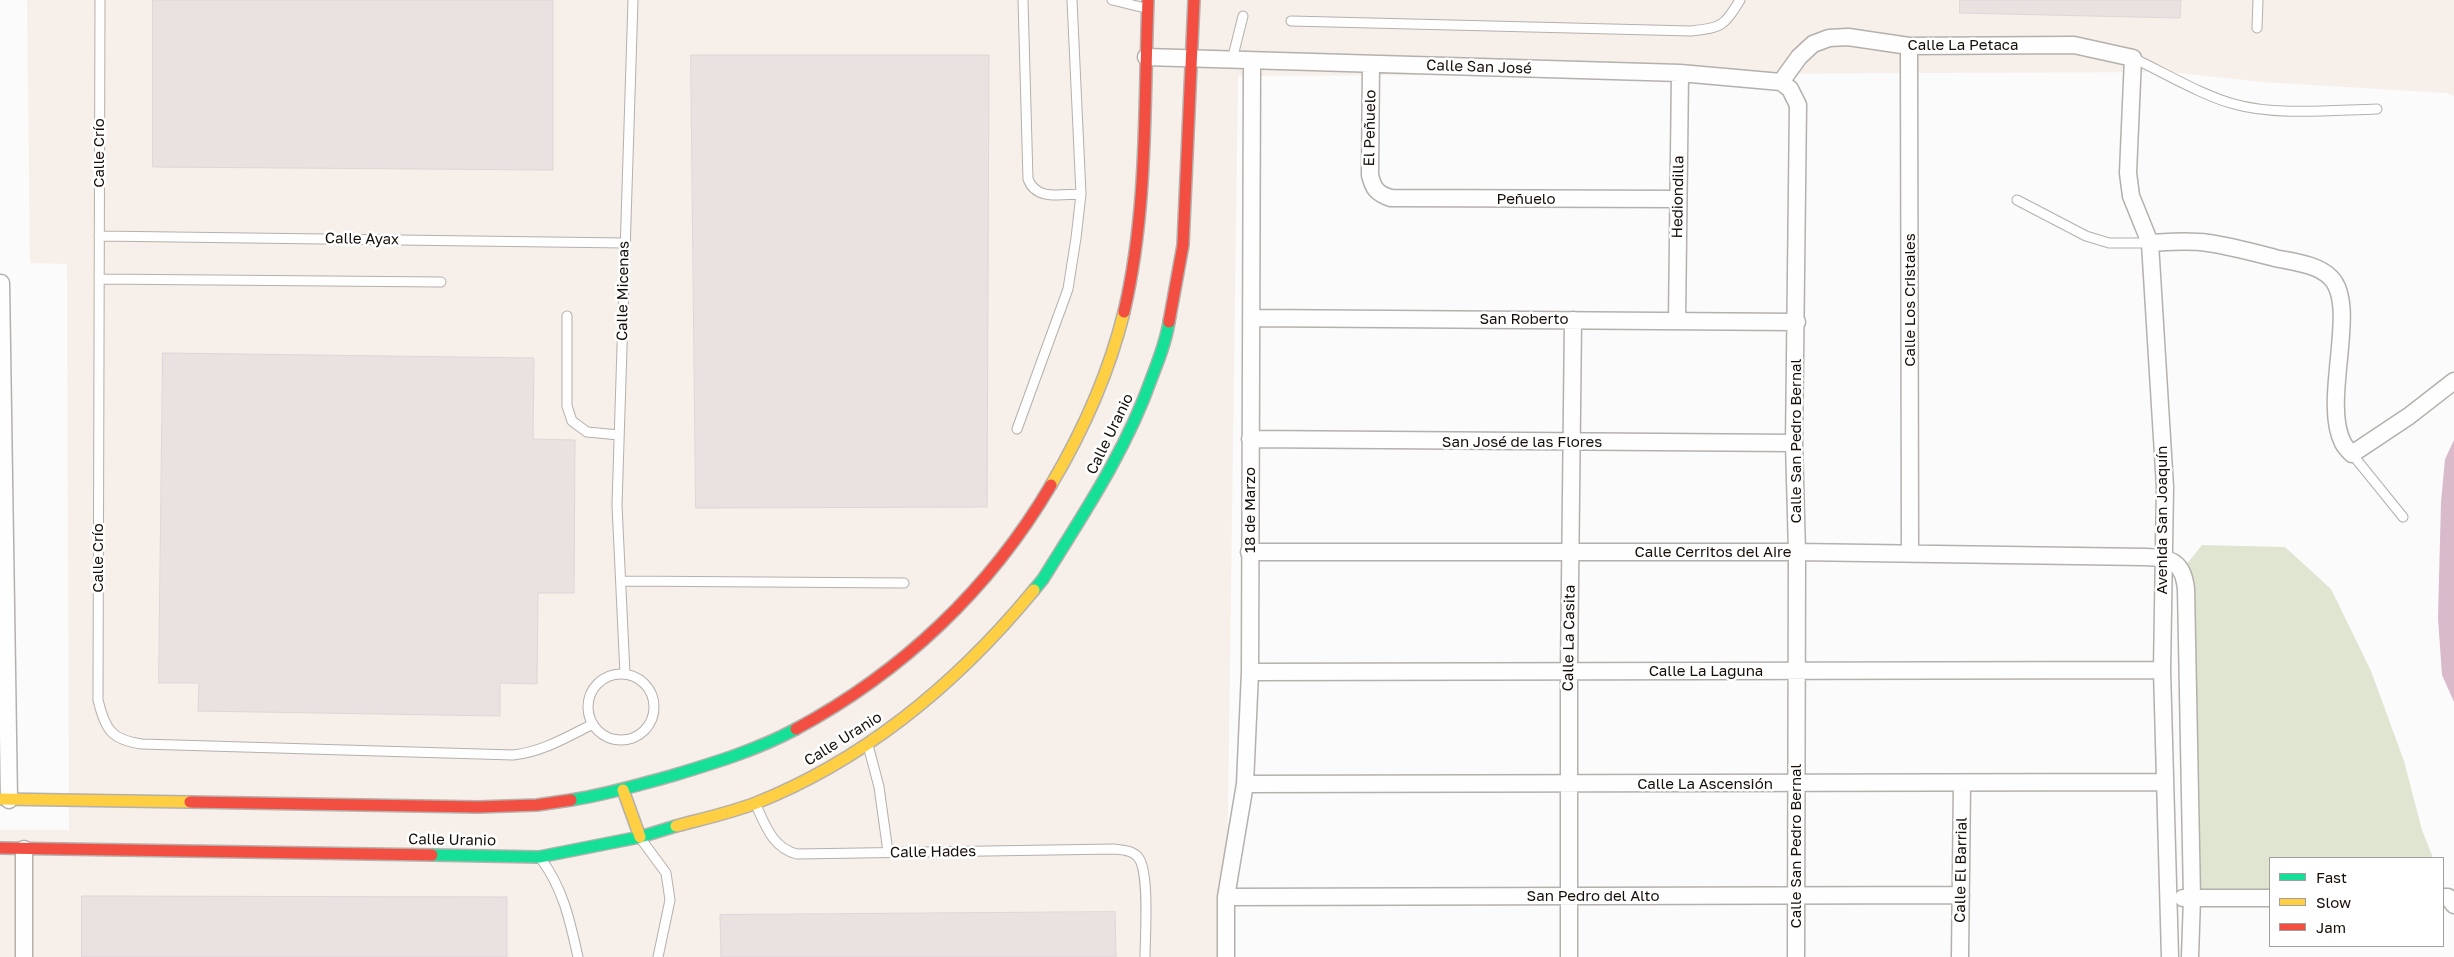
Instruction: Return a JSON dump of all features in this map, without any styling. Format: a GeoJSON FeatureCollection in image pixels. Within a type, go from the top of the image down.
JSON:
{"type":"FeatureCollection","features":[{"type":"Feature","properties":{"kind":"street","name":"Calle Uranio"},"geometry":{"type":"LineString","coordinates":[[0,848],[271,851],[539,857],[640,837],[755,802],[818,774],[868,742],[946,684],[999,632],[1043,579],[1114,465],[1139,414],[1167,336],[1183,245],[1194,0]]}},
{"type":"Feature","properties":{"kind":"street","name":"Calle Uranio"},"geometry":{"type":"LineString","coordinates":[[4,800],[478,807],[539,805],[624,790],[734,756],[798,728],[869,683],[922,643],[970,593],[1016,538],[1067,461],[1096,398],[1120,326],[1134,265],[1140,206],[1148,4]]}},
{"type":"Feature","properties":{"kind":"street","name":"Calle La Petaca"},"geometry":{"type":"LineString","coordinates":[[1781,82],[1799,57],[1813,44],[1829,38],[1873,39],[1909,46],[2074,46],[2133,58]]}},
{"type":"Feature","properties":{"kind":"street","name":"Calle Los Cristales"},"geometry":{"type":"LineString","coordinates":[[1909,46],[1910,553]]}},
{"type":"Feature","properties":{"kind":"street","name":"Calle San José"},"geometry":{"type":"LineString","coordinates":[[1146,58],[1680,72],[1781,82]]}},
{"type":"Feature","properties":{"kind":"street","name":"Avenida San Joaquín"},"geometry":{"type":"LineString","coordinates":[[2133,58],[2128,174],[2131,196],[2150,243],[2170,560],[2162,670],[2170,898],[2170,957]]}},
{"type":"Feature","properties":{"kind":"street","name":"18 de Marzo"},"geometry":{"type":"LineString","coordinates":[[1226,957],[1226,897],[1245,784],[1250,672],[1252,61]]}},
{"type":"Feature","properties":{"kind":"street","name":"El Peñuelo"},"geometry":{"type":"LineString","coordinates":[[1371,64],[1370,175],[1376,192]]}},
{"type":"Feature","properties":{"kind":"street","name":"Hediondilla"},"geometry":{"type":"LineString","coordinates":[[1677,320],[1680,72]]}},
{"type":"Feature","properties":{"kind":"street","name":"Calle San Pedro Bernal"},"geometry":{"type":"LineString","coordinates":[[1781,82],[1790,89],[1798,105],[1797,322],[1794,443],[1797,552],[1796,957]]}},
{"type":"Feature","properties":{"kind":"street","name":"Peñuelo"},"geometry":{"type":"LineString","coordinates":[[1376,192],[1391,198],[1678,199]]}},
{"type":"Feature","properties":{"kind":"street"},"geometry":{"type":"LineString","coordinates":[[2150,243],[2206,243],[2300,264],[2320,270],[2332,278],[2339,289],[2341,303],[2336,374],[2338,426],[2343,443],[2352,454],[2409,416],[2454,381]]}},
{"type":"Feature","properties":{"kind":"street"},"geometry":{"type":"LineString","coordinates":[[1,283],[4,800]]}},
{"type":"Feature","properties":{"kind":"street","name":"San Roberto"},"geometry":{"type":"LineString","coordinates":[[1251,318],[1797,322]]}},
{"type":"Feature","properties":{"kind":"street","name":"Calle La Casita"},"geometry":{"type":"LineString","coordinates":[[1569,957],[1570,442],[1573,320]]}},
{"type":"Feature","properties":{"kind":"street","name":"San José de las Flores"},"geometry":{"type":"LineString","coordinates":[[1250,439],[1794,443]]}},
{"type":"Feature","properties":{"kind":"street","name":"Calle Cerritos del Aire"},"geometry":{"type":"LineString","coordinates":[[1249,552],[1797,552],[2170,560]]}},
{"type":"Feature","properties":{"kind":"street","name":"Avenida San Joaquín"},"geometry":{"type":"LineString","coordinates":[[2170,560],[2185,578],[2186,589],[2192,898],[2190,957]]}},
{"type":"Feature","properties":{"kind":"street","name":"Calle La Laguna"},"geometry":{"type":"LineString","coordinates":[[1250,672],[2162,670]]}},
{"type":"Feature","properties":{"kind":"street","name":"Calle La Ascensión"},"geometry":{"type":"LineString","coordinates":[[1245,784],[1962,784],[2165,782]]}},
{"type":"Feature","properties":{"kind":"street","name":"Calle El Barrial"},"geometry":{"type":"LineString","coordinates":[[1960,957],[1962,784]]}},
{"type":"Feature","properties":{"kind":"street"},"geometry":{"type":"LineString","coordinates":[[624,790],[640,837]]}},
{"type":"Feature","properties":{"kind":"street"},"geometry":{"type":"LineString","coordinates":[[24,849],[24,957]]}},
{"type":"Feature","properties":{"kind":"street","name":"San Pedro del Alto"},"geometry":{"type":"LineString","coordinates":[[1226,897],[1960,895]]}},
{"type":"Feature","properties":{"kind":"street"},"geometry":{"type":"LineString","coordinates":[[2170,898],[2269,898]]}},
{"type":"Feature","properties":{"kind":"lane","name":"Calle Crío"},"geometry":{"type":"LineString","coordinates":[[100,0],[98,700],[102,718],[112,734],[124,742],[142,744],[488,755],[529,754],[592,724]]}},
{"type":"Feature","properties":{"kind":"lane","name":"Calle Micenas"},"geometry":{"type":"LineString","coordinates":[[625,674],[618,505],[624,243],[633,0]]}},
{"type":"Feature","properties":{"kind":"lane"},"geometry":{"type":"LineString","coordinates":[[1024,0],[1028,179],[1035,192],[1040,194],[1081,194]]}},
{"type":"Feature","properties":{"kind":"lane"},"geometry":{"type":"LineString","coordinates":[[1017,429],[1068,289],[1081,194],[1072,0]]}},
{"type":"Feature","properties":{"kind":"lane"},"geometry":{"type":"LineString","coordinates":[[1112,0],[1148,4]]}},
{"type":"Feature","properties":{"kind":"lane"},"geometry":{"type":"LineString","coordinates":[[1291,21],[1691,31],[1712,28],[1725,23],[1740,0]]}},
{"type":"Feature","properties":{"kind":"lane"},"geometry":{"type":"LineString","coordinates":[[2257,28],[2258,0]]}},
{"type":"Feature","properties":{"kind":"lane"},"geometry":{"type":"LineString","coordinates":[[1232,60],[1243,16]]}},
{"type":"Feature","properties":{"kind":"lane"},"geometry":{"type":"LineString","coordinates":[[2133,58],[2218,99],[2248,108],[2316,111],[2376,109]]}},
{"type":"Feature","properties":{"kind":"lane"},"geometry":{"type":"LineString","coordinates":[[2018,200],[2060,224],[2109,244],[2150,243]]}},
{"type":"Feature","properties":{"kind":"lane","name":"Calle Ayax"},"geometry":{"type":"LineString","coordinates":[[99,236],[624,243]]}},
{"type":"Feature","properties":{"kind":"lane"},"geometry":{"type":"LineString","coordinates":[[99,279],[441,282]]}},
{"type":"Feature","properties":{"kind":"lane"},"geometry":{"type":"LineString","coordinates":[[567,316],[567,406],[572,421],[587,432],[619,435]]}},
{"type":"Feature","properties":{"kind":"lane"},"geometry":{"type":"LineString","coordinates":[[2352,454],[2403,517]]}},
{"type":"Feature","properties":{"kind":"lane"},"geometry":{"type":"LineString","coordinates":[[622,581],[904,583]]}},
{"type":"Feature","properties":{"kind":"lane"},"geometry":{"type":"LineString","coordinates":[[625,674],[635,677],[650,690],[655,711],[652,721],[638,736],[618,741],[608,738],[592,724],[588,704],[591,693],[605,678],[625,674]]}},
{"type":"Feature","properties":{"kind":"lane"},"geometry":{"type":"LineString","coordinates":[[868,742],[879,787],[888,852]]}},
{"type":"Feature","properties":{"kind":"lane","name":"Calle Hades"},"geometry":{"type":"LineString","coordinates":[[755,802],[770,835],[778,846],[786,851],[797,854],[1114,849],[1130,851],[1138,856],[1145,877],[1145,957]]}},
{"type":"Feature","properties":{"kind":"lane"},"geometry":{"type":"LineString","coordinates":[[640,837],[666,873],[670,900],[658,957]]}},
{"type":"Feature","properties":{"kind":"lane"},"geometry":{"type":"LineString","coordinates":[[539,857],[554,877],[562,895],[569,914],[578,957]]}},
{"type":"Feature","properties":{"kind":"shaded area"},"geometry":{"type":"Polygon","coordinates":[[[27,0],[2454,0],[2454,96],[2446,93],[2262,82],[2170,72],[1238,76],[1226,957],[0,957],[0,830],[69,830],[67,264],[30,263],[27,0]]]}},
{"type":"Feature","properties":{"kind":"shaded area"},"geometry":{"type":"Polygon","coordinates":[[[2454,440],[2454,702],[2442,675],[2438,618],[2441,502],[2445,459],[2454,440]]]}},
{"type":"Feature","properties":{"kind":"green space"},"geometry":{"type":"Polygon","coordinates":[[[2202,545],[2285,547],[2331,589],[2371,671],[2404,761],[2422,830],[2433,857],[2269,857],[2269,898],[2192,898],[2182,570],[2202,545]]]}},
{"type":"Feature","properties":{"kind":"building"},"geometry":{"type":"Polygon","coordinates":[[[153,0],[553,0],[553,170],[153,167],[153,0]]]}},
{"type":"Feature","properties":{"kind":"building"},"geometry":{"type":"Polygon","coordinates":[[[1960,0],[2181,0],[2180,18],[1960,13],[1960,0]]]}},
{"type":"Feature","properties":{"kind":"building"},"geometry":{"type":"Polygon","coordinates":[[[691,55],[989,55],[987,507],[696,508],[691,55]]]}},
{"type":"Feature","properties":{"kind":"building"},"geometry":{"type":"Polygon","coordinates":[[[163,353],[534,358],[533,439],[575,440],[574,593],[538,593],[537,684],[500,683],[500,716],[198,711],[199,683],[159,683],[163,353]]]}},
{"type":"Feature","properties":{"kind":"building"},"geometry":{"type":"Polygon","coordinates":[[[82,896],[507,897],[507,957],[82,957],[82,896]]]}},
{"type":"Feature","properties":{"kind":"building"},"geometry":{"type":"Polygon","coordinates":[[[1115,912],[1116,957],[721,957],[720,915],[1115,912]]]}},
{"type":"Feature","properties":{"kind":"traffic: fast"},"geometry":{"type":"LineString","coordinates":[[1034,590],[1043,579],[1089,506],[1130,431],[1160,357],[1169,322]]}},
{"type":"Feature","properties":{"kind":"traffic: fast"},"geometry":{"type":"LineString","coordinates":[[571,800],[621,790],[735,756],[796,729]]}},
{"type":"Feature","properties":{"kind":"traffic: fast"},"geometry":{"type":"LineString","coordinates":[[432,855],[539,857],[640,837],[676,826]]}},
{"type":"Feature","properties":{"kind":"traffic: slow"},"geometry":{"type":"LineString","coordinates":[[1051,485],[1074,444],[1094,401],[1111,357],[1124,312]]}},
{"type":"Feature","properties":{"kind":"traffic: slow"},"geometry":{"type":"LineString","coordinates":[[676,826],[756,803],[796,785],[835,764],[873,740],[942,686],[1005,623],[1034,590]]}},
{"type":"Feature","properties":{"kind":"traffic: slow"},"geometry":{"type":"LineString","coordinates":[[623,790],[640,837]]}},
{"type":"Feature","properties":{"kind":"traffic: slow"},"geometry":{"type":"LineString","coordinates":[[0,799],[190,802]]}},
{"type":"Feature","properties":{"kind":"traffic: jam"},"geometry":{"type":"LineString","coordinates":[[1124,312],[1132,274],[1141,196],[1144,157],[1148,0]]}},
{"type":"Feature","properties":{"kind":"traffic: jam"},"geometry":{"type":"LineString","coordinates":[[1169,322],[1183,245],[1194,0]]}},
{"type":"Feature","properties":{"kind":"traffic: jam"},"geometry":{"type":"LineString","coordinates":[[796,729],[872,681],[940,625],[1000,559],[1027,523],[1051,485]]}},
{"type":"Feature","properties":{"kind":"traffic: jam"},"geometry":{"type":"LineString","coordinates":[[190,802],[478,807],[537,805],[571,800]]}},
{"type":"Feature","properties":{"kind":"traffic: jam"},"geometry":{"type":"LineString","coordinates":[[0,848],[432,855]]}}]}
